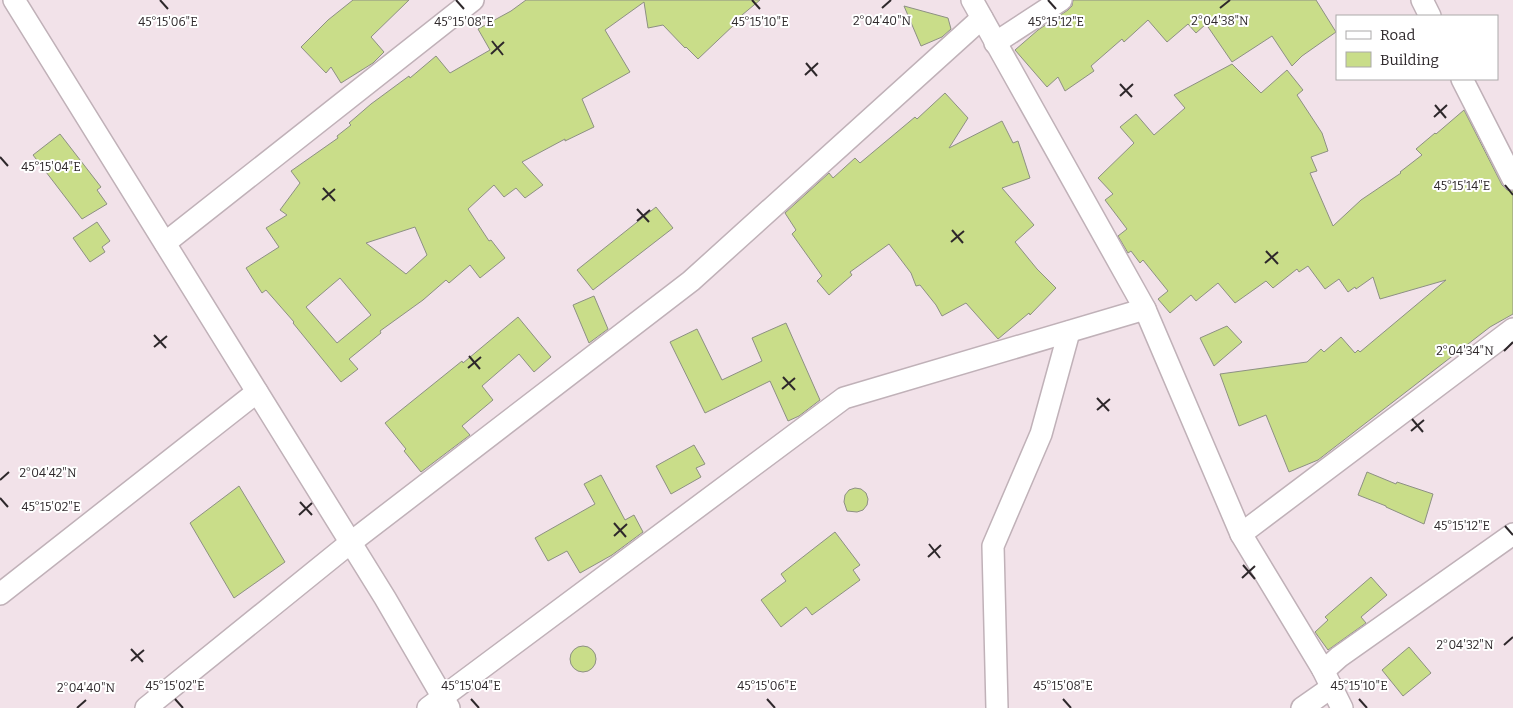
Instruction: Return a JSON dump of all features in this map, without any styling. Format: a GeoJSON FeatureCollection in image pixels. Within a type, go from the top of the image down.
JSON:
{"type":"FeatureCollection","features":[{"type":"Feature","properties":{"kind":"street"},"geometry":{"type":"LineString","coordinates":[[14,0],[350,542],[440,704],[844,398],[1145,309]]}},
{"type":"Feature","properties":{"kind":"street"},"geometry":{"type":"LineString","coordinates":[[165,243],[473,0]]}},
{"type":"Feature","properties":{"kind":"street"},"geometry":{"type":"LineString","coordinates":[[995,44],[1061,0]]}},
{"type":"Feature","properties":{"kind":"street"},"geometry":{"type":"LineString","coordinates":[[1422,0],[1430,15]]}},
{"type":"Feature","properties":{"kind":"street"},"geometry":{"type":"LineString","coordinates":[[146,708],[350,542],[691,281],[977,9],[1145,309],[1241,534],[1322,668],[1342,708]]}},
{"type":"Feature","properties":{"kind":"street"},"geometry":{"type":"LineString","coordinates":[[1463,80],[1513,179]]}},
{"type":"Feature","properties":{"kind":"street"},"geometry":{"type":"LineString","coordinates":[[1241,534],[1513,329]]}},
{"type":"Feature","properties":{"kind":"street"},"geometry":{"type":"LineString","coordinates":[[997,708],[993,546],[1041,434],[1069,332]]}},
{"type":"Feature","properties":{"kind":"street"},"geometry":{"type":"LineString","coordinates":[[0,594],[257,392]]}},
{"type":"Feature","properties":{"kind":"street"},"geometry":{"type":"LineString","coordinates":[[1322,668],[1329,666],[1513,534]]}},
{"type":"Feature","properties":{"kind":"street"},"geometry":{"type":"LineString","coordinates":[[1302,708],[1332,687]]}},
{"type":"Feature","properties":{"kind":"building"},"geometry":{"type":"Polygon","coordinates":[[[353,0],[409,0],[371,37],[384,52],[373,63],[341,83],[331,67],[326,73],[301,47],[328,20],[353,0]]]}},
{"type":"Feature","properties":{"kind":"building"},"geometry":{"type":"Polygon","coordinates":[[[526,0],[760,0],[736,20],[737,22],[698,59],[663,25],[648,28],[644,2],[605,30],[630,72],[582,99],[594,127],[565,141],[565,139],[522,162],[543,185],[525,198],[516,188],[504,197],[494,185],[468,209],[489,241],[491,240],[505,258],[480,278],[470,265],[449,283],[446,280],[423,300],[380,331],[381,333],[349,359],[358,369],[341,382],[266,290],[262,293],[246,268],[279,247],[266,228],[287,215],[280,210],[300,183],[291,171],[338,138],[337,136],[351,125],[349,123],[371,104],[409,76],[410,78],[436,56],[450,73],[490,50],[478,29],[511,11],[526,0]],[[415,227],[366,243],[406,274],[427,255],[415,227]],[[340,278],[306,307],[337,343],[371,315],[340,278]]]}},
{"type":"Feature","properties":{"kind":"building"},"geometry":{"type":"Polygon","coordinates":[[[1073,0],[1316,0],[1336,32],[1302,56],[1292,66],[1272,36],[1232,62],[1206,24],[1196,33],[1188,24],[1167,42],[1148,20],[1124,42],[1122,39],[1091,66],[1094,71],[1065,91],[1058,77],[1047,87],[1015,50],[1038,30],[1068,10],[1072,6],[1073,0]]]}},
{"type":"Feature","properties":{"kind":"building"},"geometry":{"type":"Polygon","coordinates":[[[904,6],[948,18],[951,29],[942,37],[921,46],[904,6]]]}},
{"type":"Feature","properties":{"kind":"building"},"geometry":{"type":"Polygon","coordinates":[[[1232,64],[1261,93],[1287,70],[1303,90],[1297,95],[1322,133],[1328,151],[1311,157],[1317,171],[1310,173],[1333,226],[1361,200],[1401,173],[1422,155],[1416,149],[1464,110],[1502,185],[1507,190],[1513,191],[1513,314],[1490,327],[1318,460],[1289,472],[1266,415],[1239,426],[1220,374],[1307,362],[1321,349],[1324,352],[1341,337],[1355,353],[1358,350],[1360,352],[1446,280],[1380,299],[1373,277],[1356,289],[1355,287],[1348,292],[1339,279],[1325,289],[1308,266],[1299,272],[1297,269],[1273,288],[1266,281],[1235,303],[1218,283],[1196,301],[1191,295],[1170,313],[1158,299],[1168,291],[1143,260],[1140,263],[1131,251],[1128,253],[1118,236],[1127,229],[1105,200],[1113,194],[1098,178],[1134,143],[1120,127],[1136,114],[1154,135],[1185,108],[1174,95],[1232,64]]]}},
{"type":"Feature","properties":{"kind":"building"},"geometry":{"type":"Polygon","coordinates":[[[945,93],[968,118],[949,148],[1002,121],[1013,143],[1018,141],[1030,178],[1002,188],[1034,225],[1015,242],[1037,269],[1056,288],[1030,315],[1029,313],[998,339],[966,303],[942,316],[920,285],[916,286],[911,273],[889,244],[850,272],[852,275],[829,295],[817,281],[822,276],[792,234],[796,230],[785,213],[829,173],[833,178],[855,158],[860,163],[915,117],[917,119],[945,93]]]}},
{"type":"Feature","properties":{"kind":"building"},"geometry":{"type":"Polygon","coordinates":[[[60,134],[101,187],[97,190],[107,204],[82,219],[33,155],[60,134]]]}},
{"type":"Feature","properties":{"kind":"building"},"geometry":{"type":"Polygon","coordinates":[[[656,207],[673,228],[593,290],[577,270],[656,207]]]}},
{"type":"Feature","properties":{"kind":"building"},"geometry":{"type":"Polygon","coordinates":[[[97,222],[110,241],[102,247],[105,252],[90,262],[73,238],[97,222]]]}},
{"type":"Feature","properties":{"kind":"building"},"geometry":{"type":"Polygon","coordinates":[[[594,296],[608,329],[589,343],[573,305],[594,296]]]}},
{"type":"Feature","properties":{"kind":"building"},"geometry":{"type":"Polygon","coordinates":[[[518,317],[551,357],[534,372],[519,354],[482,386],[493,400],[462,426],[470,435],[421,472],[404,451],[406,449],[385,423],[462,361],[463,363],[518,317]]]}},
{"type":"Feature","properties":{"kind":"building"},"geometry":{"type":"Polygon","coordinates":[[[786,323],[820,400],[799,416],[788,421],[770,381],[705,413],[670,342],[697,329],[722,380],[762,361],[752,338],[786,323]]]}},
{"type":"Feature","properties":{"kind":"building"},"geometry":{"type":"Polygon","coordinates":[[[1227,326],[1242,342],[1214,366],[1200,338],[1227,326]]]}},
{"type":"Feature","properties":{"kind":"building"},"geometry":{"type":"Polygon","coordinates":[[[694,445],[705,464],[696,468],[701,477],[671,494],[656,466],[694,445]]]}},
{"type":"Feature","properties":{"kind":"building"},"geometry":{"type":"Polygon","coordinates":[[[1367,472],[1396,484],[1397,482],[1433,494],[1424,524],[1358,495],[1367,472]]]}},
{"type":"Feature","properties":{"kind":"building"},"geometry":{"type":"Polygon","coordinates":[[[601,475],[625,520],[634,515],[643,532],[612,555],[580,573],[567,551],[548,561],[535,538],[595,504],[584,484],[601,475]]]}},
{"type":"Feature","properties":{"kind":"building"},"geometry":{"type":"Polygon","coordinates":[[[239,486],[285,562],[234,598],[190,523],[239,486]]]}},
{"type":"Feature","properties":{"kind":"building"},"geometry":{"type":"Polygon","coordinates":[[[861,489],[866,493],[867,505],[863,510],[857,512],[847,511],[844,502],[845,495],[849,490],[861,489]]]}},
{"type":"Feature","properties":{"kind":"building"},"geometry":{"type":"Polygon","coordinates":[[[835,532],[860,565],[853,570],[860,580],[812,615],[806,607],[781,627],[761,600],[786,581],[781,574],[835,532]]]}},
{"type":"Feature","properties":{"kind":"building"},"geometry":{"type":"Polygon","coordinates":[[[1371,577],[1387,595],[1361,617],[1366,623],[1328,650],[1315,632],[1328,620],[1325,617],[1371,577]]]}},
{"type":"Feature","properties":{"kind":"building"},"geometry":{"type":"Polygon","coordinates":[[[583,646],[592,650],[596,659],[592,668],[583,672],[574,668],[570,659],[574,650],[583,646]]]}},
{"type":"Feature","properties":{"kind":"building"},"geometry":{"type":"Polygon","coordinates":[[[1409,647],[1431,673],[1403,696],[1382,670],[1409,647]]]}}]}
